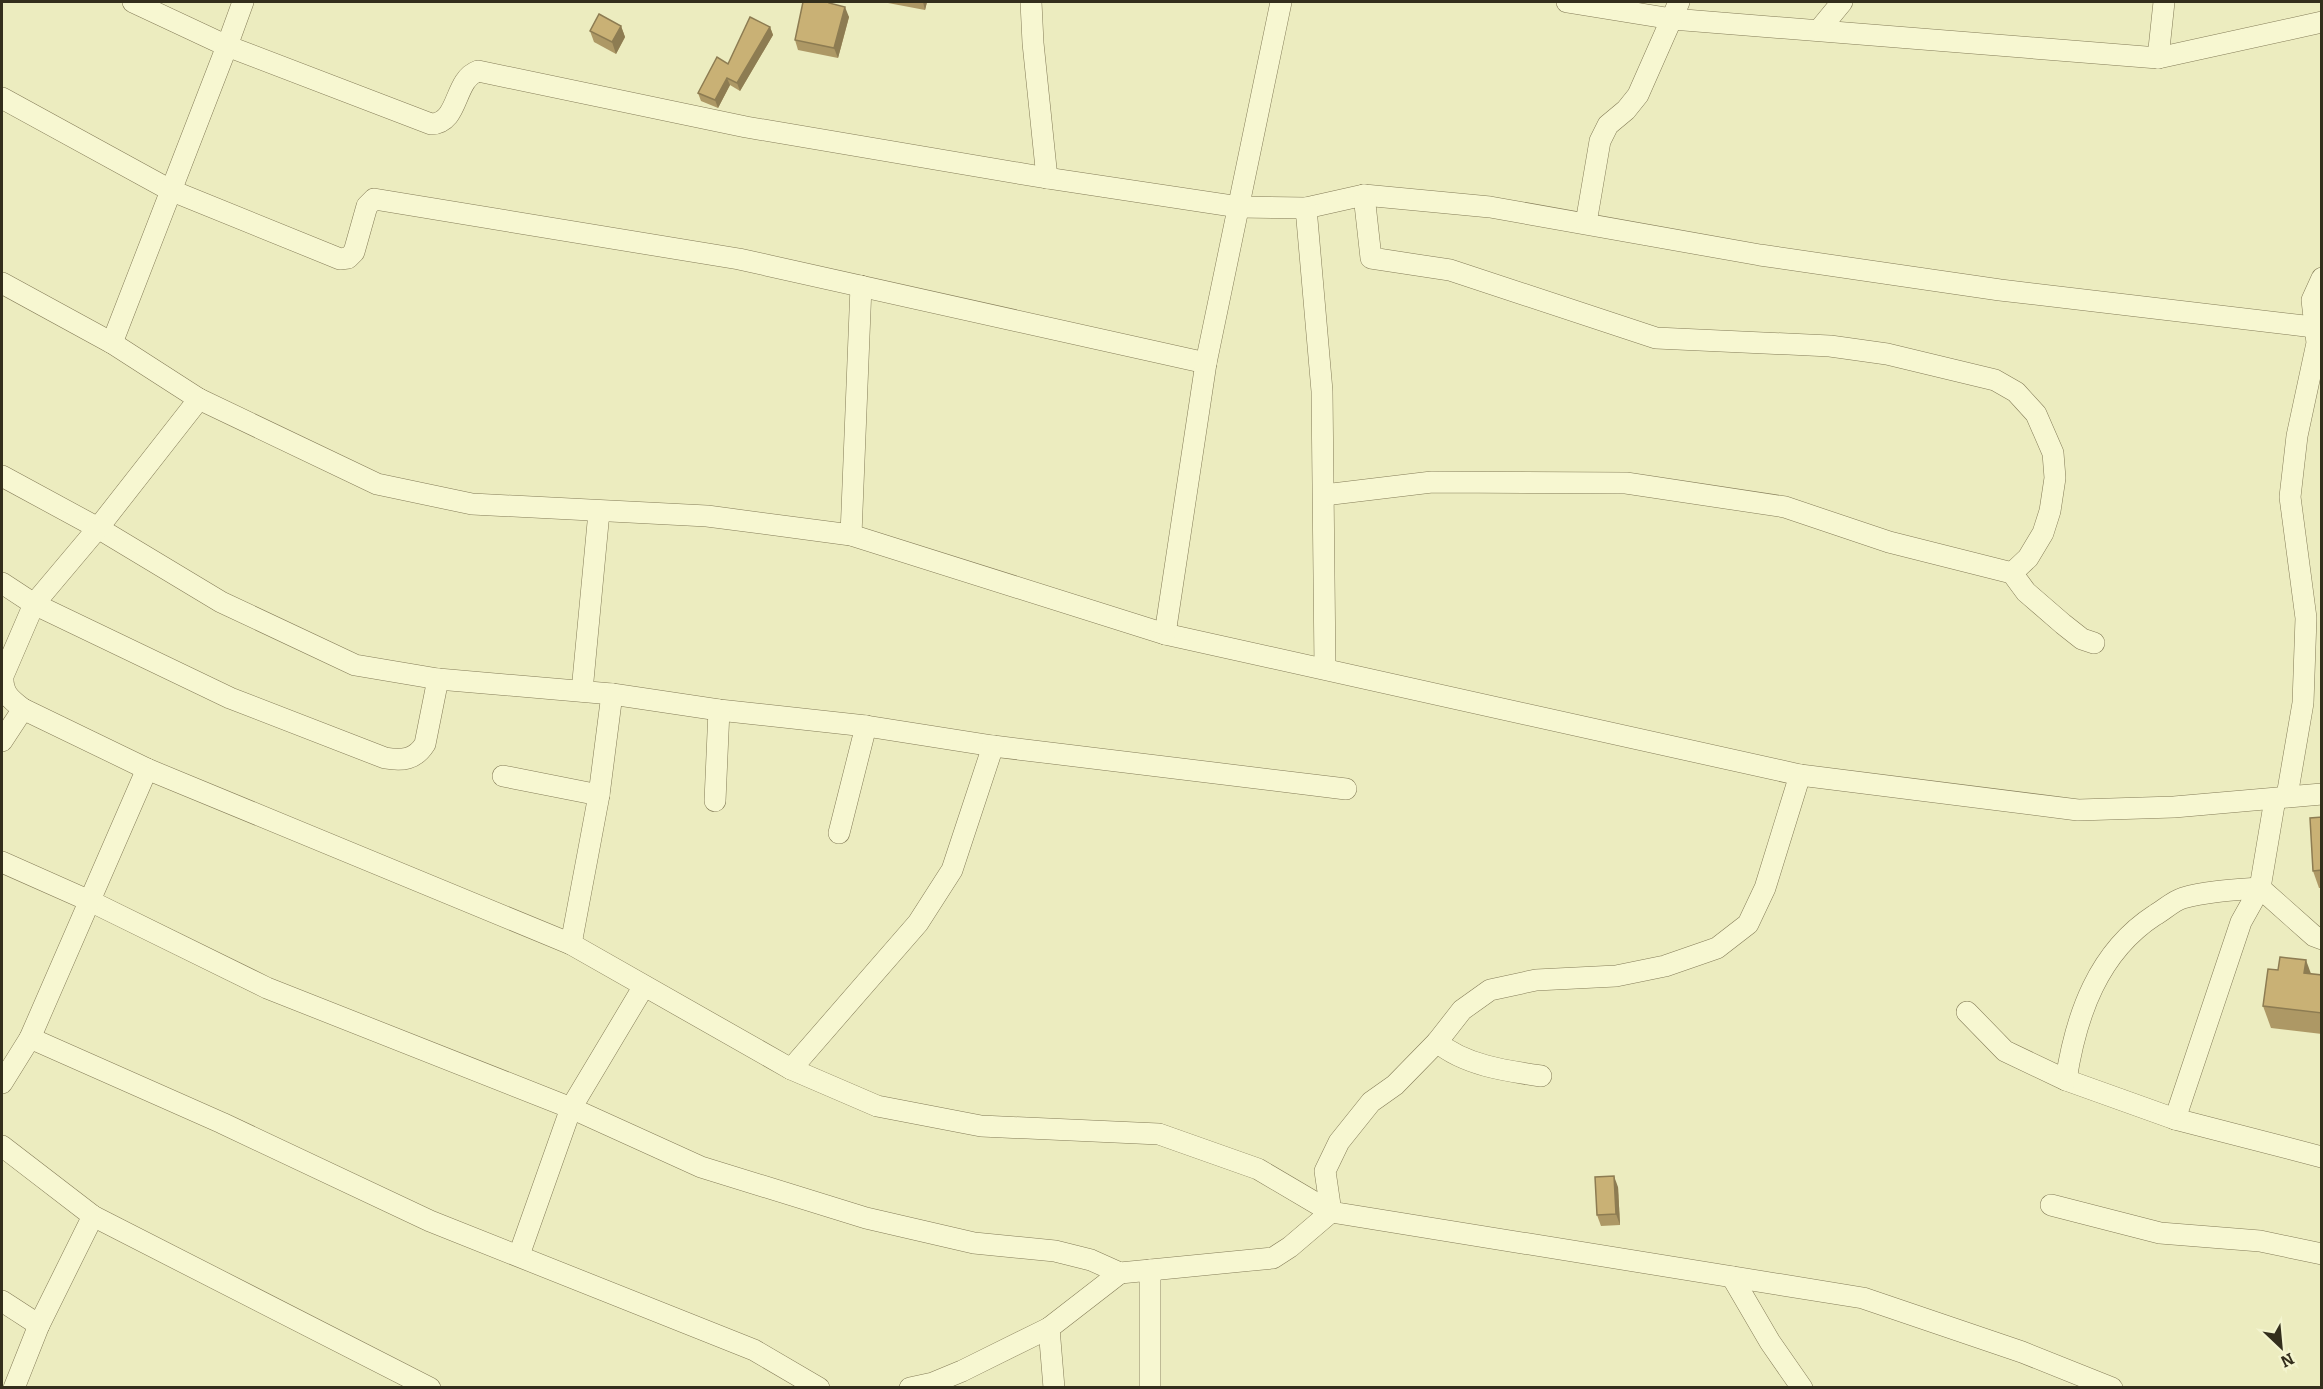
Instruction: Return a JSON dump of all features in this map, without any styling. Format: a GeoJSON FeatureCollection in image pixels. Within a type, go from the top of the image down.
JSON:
{"type":"FeatureCollection","features":[{"type":"Feature","properties":{"kind":"street"},"geometry":{"type":"LineString","coordinates":[[133,2],[227,46],[431,124],[441,123],[447,118],[466,78],[478,70],[746,127],[1047,178],[1239,207],[1306,208],[1364,195],[1490,207],[1760,255],[2000,290],[2317,328]]}},
{"type":"Feature","properties":{"kind":"street"},"geometry":{"type":"LineString","coordinates":[[112,343],[243,2]]}},
{"type":"Feature","properties":{"kind":"street"},"geometry":{"type":"LineString","coordinates":[[1031,2],[1047,178]]}},
{"type":"Feature","properties":{"kind":"street"},"geometry":{"type":"LineString","coordinates":[[1165,634],[1206,363],[1281,2]]}},
{"type":"Feature","properties":{"kind":"street"},"geometry":{"type":"LineString","coordinates":[[1567,2],[1676,10],[1819,30],[2158,58],[2322,22]]}},
{"type":"Feature","properties":{"kind":"street"},"geometry":{"type":"LineString","coordinates":[[1819,30],[1842,2]]}},
{"type":"Feature","properties":{"kind":"street"},"geometry":{"type":"LineString","coordinates":[[2158,58],[2164,2]]}},
{"type":"Feature","properties":{"kind":"street"},"geometry":{"type":"LineString","coordinates":[[1586,223],[1600,141],[1608,125],[1626,110],[1638,95],[1676,10]]}},
{"type":"Feature","properties":{"kind":"street"},"geometry":{"type":"LineString","coordinates":[[2,98],[170,190],[340,259],[348,258],[354,252],[367,206],[374,199],[739,259],[1206,363]]}},
{"type":"Feature","properties":{"kind":"street"},"geometry":{"type":"LineString","coordinates":[[1364,195],[1371,258],[1450,270],[1656,338],[1830,346],[1887,354],[2002,384],[2016,392],[2036,414],[2053,453],[2055,477],[2050,511],[2043,533],[2028,558],[2012,573]]}},
{"type":"Feature","properties":{"kind":"street"},"geometry":{"type":"LineString","coordinates":[[1306,208],[1322,391],[1325,668]]}},
{"type":"Feature","properties":{"kind":"street"},"geometry":{"type":"LineString","coordinates":[[2175,1119],[2241,922],[2260,888],[2303,703],[2306,618],[2290,497],[2297,436],[2317,342],[2312,300],[2322,278]]}},
{"type":"Feature","properties":{"kind":"street"},"geometry":{"type":"LineString","coordinates":[[2,283],[112,343],[199,399],[377,484],[472,504],[707,516],[851,535],[1165,634],[1800,774],[2078,810],[2174,807],[2322,794]]}},
{"type":"Feature","properties":{"kind":"street"},"geometry":{"type":"LineString","coordinates":[[851,535],[861,286]]}},
{"type":"Feature","properties":{"kind":"street"},"geometry":{"type":"LineString","coordinates":[[199,399],[98,528],[34,604],[3,676],[3,688],[8,698],[23,709],[147,769],[571,944],[791,1068],[878,1106],[981,1126],[1159,1134],[1258,1169],[1331,1212],[1863,1298],[2022,1352],[2112,1388]]}},
{"type":"Feature","properties":{"kind":"street"},"geometry":{"type":"LineString","coordinates":[[2,476],[98,528],[221,602],[355,665],[438,679],[612,694],[719,710],[866,726],[993,746],[1346,789]]}},
{"type":"Feature","properties":{"kind":"street"},"geometry":{"type":"LineString","coordinates":[[1324,495],[1432,482],[1626,483],[1785,507],[1889,542],[2012,573],[2026,592],[2063,624],[2082,639],[2094,643]]}},
{"type":"Feature","properties":{"kind":"street"},"geometry":{"type":"LineString","coordinates":[[582,691],[599,512]]}},
{"type":"Feature","properties":{"kind":"street"},"geometry":{"type":"LineString","coordinates":[[2,583],[34,604],[230,698],[385,758],[402,761],[421,751],[425,744],[438,679]]}},
{"type":"Feature","properties":{"kind":"street"},"geometry":{"type":"LineString","coordinates":[[571,944],[599,795],[612,694]]}},
{"type":"Feature","properties":{"kind":"street"},"geometry":{"type":"LineString","coordinates":[[2,741],[23,709]]}},
{"type":"Feature","properties":{"kind":"street"},"geometry":{"type":"LineString","coordinates":[[715,801],[719,710]]}},
{"type":"Feature","properties":{"kind":"street"},"geometry":{"type":"LineString","coordinates":[[839,833],[866,726]]}},
{"type":"Feature","properties":{"kind":"street"},"geometry":{"type":"LineString","coordinates":[[791,1068],[918,923],[952,870],[993,746]]}},
{"type":"Feature","properties":{"kind":"street"},"geometry":{"type":"LineString","coordinates":[[2,1083],[30,1038],[92,902],[147,769]]}},
{"type":"Feature","properties":{"kind":"street"},"geometry":{"type":"LineString","coordinates":[[1331,1212],[1325,1171],[1339,1142],[1371,1102],[1395,1085],[1437,1042],[1462,1010],[1490,990],[1536,980],[1626,974],[1665,966],[1717,948],[1748,924],[1766,888],[1800,774]]}},
{"type":"Feature","properties":{"kind":"street"},"geometry":{"type":"LineString","coordinates":[[502,777],[599,795]]}},
{"type":"Feature","properties":{"kind":"street"},"geometry":{"type":"LineString","coordinates":[[2,862],[92,902],[267,988],[571,1108],[701,1167],[866,1218],[974,1243],[1055,1251],[1091,1260],[1120,1273],[1273,1258],[1290,1247],[1331,1212]]}},
{"type":"Feature","properties":{"kind":"street"},"geometry":{"type":"LineString","coordinates":[[2066,1080],[2072,1041],[2082,1007],[2106,962],[2135,928],[2180,899],[2223,891],[2260,888],[2314,936],[2322,939]]}},
{"type":"Feature","properties":{"kind":"street"},"geometry":{"type":"LineString","coordinates":[[519,1255],[571,1108],[644,986]]}},
{"type":"Feature","properties":{"kind":"street"},"geometry":{"type":"LineString","coordinates":[[1967,1012],[2005,1051],[2066,1080],[2175,1119],[2322,1157]]}},
{"type":"Feature","properties":{"kind":"street"},"geometry":{"type":"LineString","coordinates":[[30,1038],[222,1123],[430,1221],[754,1350],[819,1388]]}},
{"type":"Feature","properties":{"kind":"street"},"geometry":{"type":"LineString","coordinates":[[1437,1042],[1449,1052],[1479,1063],[1541,1076]]}},
{"type":"Feature","properties":{"kind":"street"},"geometry":{"type":"LineString","coordinates":[[2,1146],[93,1216],[430,1388]]}},
{"type":"Feature","properties":{"kind":"street"},"geometry":{"type":"LineString","coordinates":[[2052,1205],[2160,1233],[2260,1241],[2322,1254]]}},
{"type":"Feature","properties":{"kind":"street"},"geometry":{"type":"LineString","coordinates":[[14,1388],[39,1325],[93,1216]]}},
{"type":"Feature","properties":{"kind":"street"},"geometry":{"type":"LineString","coordinates":[[1150,1270],[1150,1388]]}},
{"type":"Feature","properties":{"kind":"street"},"geometry":{"type":"LineString","coordinates":[[910,1388],[933,1383],[962,1371],[1049,1328],[1120,1273]]}},
{"type":"Feature","properties":{"kind":"street"},"geometry":{"type":"LineString","coordinates":[[1732,1277],[1770,1342],[1802,1388]]}},
{"type":"Feature","properties":{"kind":"street"},"geometry":{"type":"LineString","coordinates":[[2,1301],[39,1325]]}},
{"type":"Feature","properties":{"kind":"street"},"geometry":{"type":"LineString","coordinates":[[1049,1328],[1054,1388]]}},
{"type":"Feature","properties":{"kind":"building"},"geometry":{"type":"Polygon","coordinates":[[[803,2],[829,2],[845,7],[834,48],[795,40],[803,2]]]}},
{"type":"Feature","properties":{"kind":"building"},"geometry":{"type":"Polygon","coordinates":[[[599,14],[621,26],[612,42],[590,31],[599,14]]]}},
{"type":"Feature","properties":{"kind":"building"},"geometry":{"type":"Polygon","coordinates":[[[750,17],[770,27],[737,83],[727,78],[715,100],[698,93],[717,57],[728,64],[750,17]]]}},
{"type":"Feature","properties":{"kind":"building"},"geometry":{"type":"Polygon","coordinates":[[[2322,817],[2322,870],[2313,871],[2310,818],[2322,817]]]}},
{"type":"Feature","properties":{"kind":"building"},"geometry":{"type":"Polygon","coordinates":[[[2280,957],[2306,960],[2304,973],[2322,975],[2322,1013],[2263,1006],[2268,969],[2278,970],[2280,957]]]}},
{"type":"Feature","properties":{"kind":"building"},"geometry":{"type":"Polygon","coordinates":[[[1614,1176],[1616,1214],[1597,1215],[1595,1177],[1614,1176]]]}}]}
